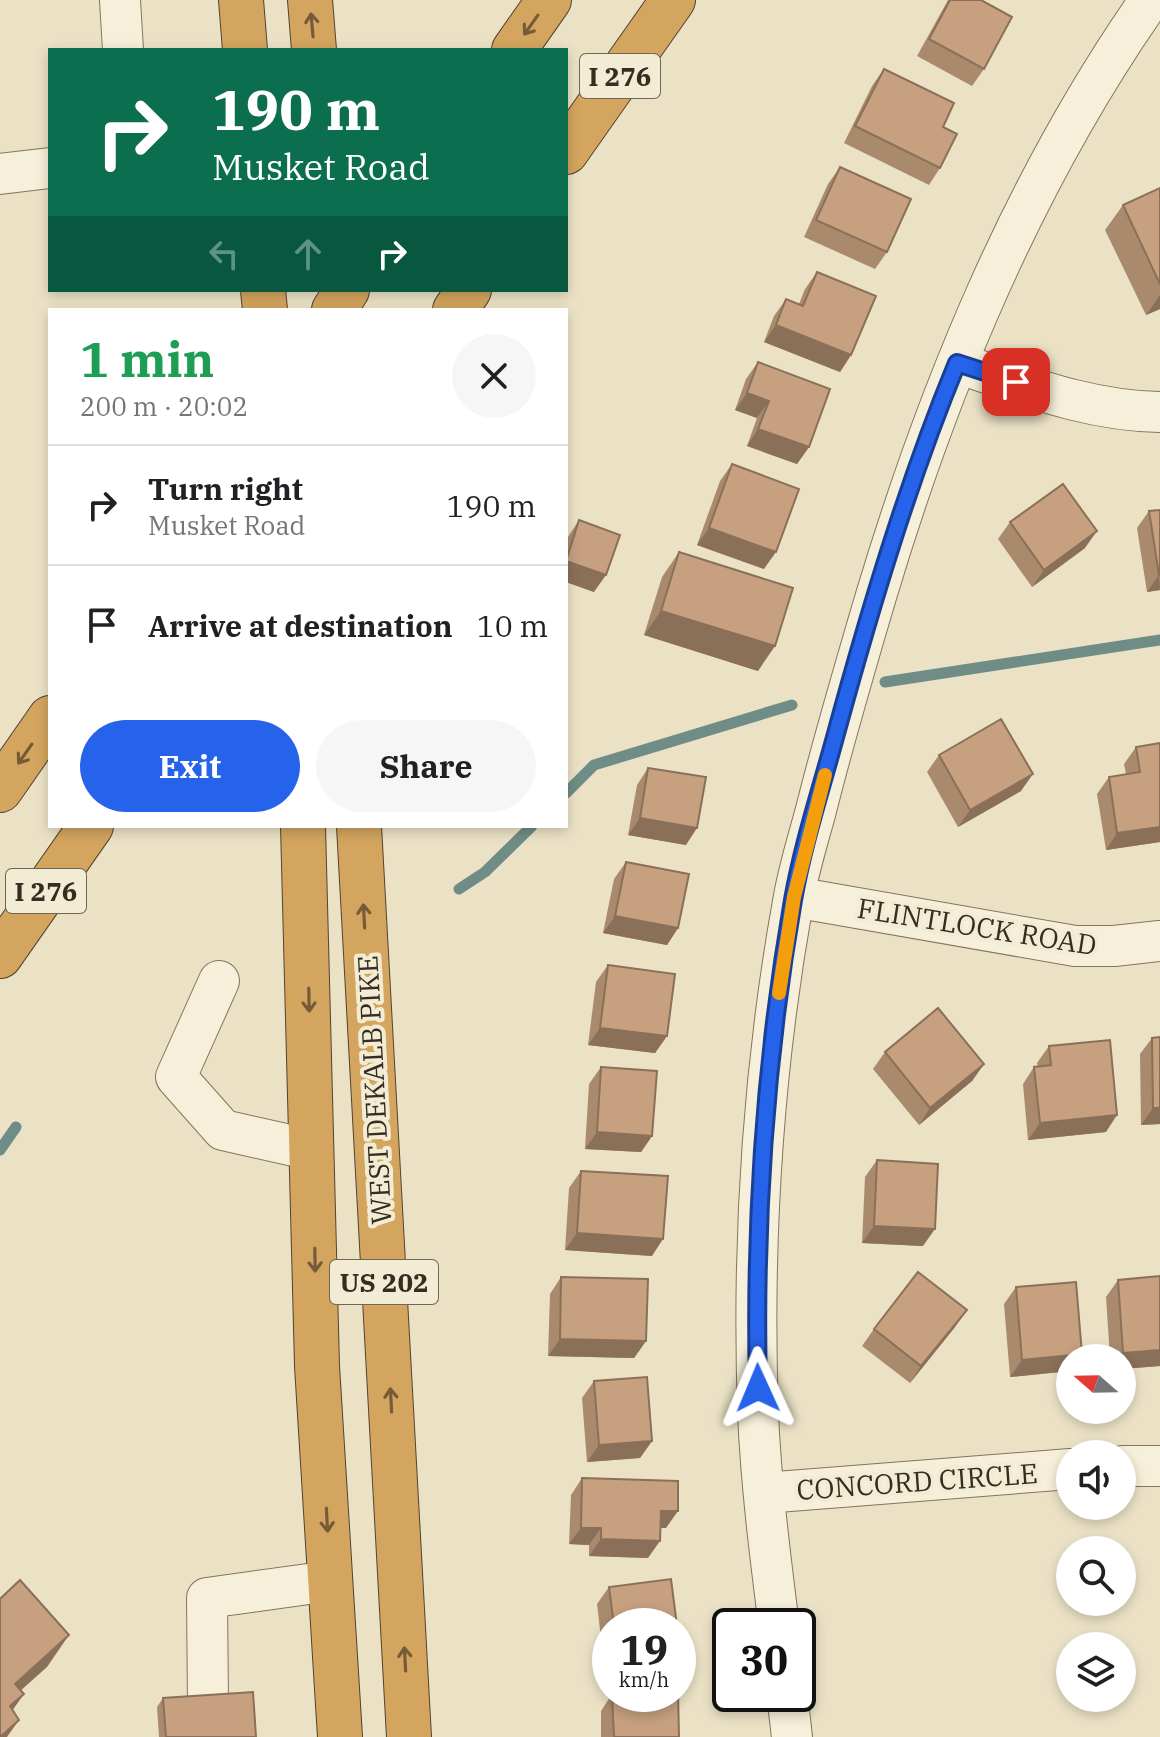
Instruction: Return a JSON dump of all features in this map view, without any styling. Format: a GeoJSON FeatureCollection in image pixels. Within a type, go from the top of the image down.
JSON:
{"type":"FeatureCollection","features":[{"type":"Feature","properties":{"kind":"highway"},"geometry":{"type":"LineString","coordinates":[[241,0],[245,48]]}},
{"type":"Feature","properties":{"kind":"highway"},"geometry":{"type":"LineString","coordinates":[[310,0],[314,48]]}},
{"type":"Feature","properties":{"kind":"highway"},"geometry":{"type":"LineString","coordinates":[[515,48],[549,0]]}},
{"type":"Feature","properties":{"kind":"highway","name":"I 276"},"geometry":{"type":"LineString","coordinates":[[568,149],[673,0]]}},
{"type":"Feature","properties":{"kind":"highway"},"geometry":{"type":"LineString","coordinates":[[0,790],[48,721]]}},
{"type":"Feature","properties":{"kind":"highway","name":"I 276"},"geometry":{"type":"LineString","coordinates":[[0,956],[90,828]]}},
{"type":"Feature","properties":{"kind":"highway","name":"WEST DEKALB PIKE"},"geometry":{"type":"LineString","coordinates":[[359,828],[409,1737]]}},
{"type":"Feature","properties":{"kind":"highway","name":"US 202"},"geometry":{"type":"LineString","coordinates":[[304,846],[317,1366],[340,1737]]}},
{"type":"Feature","properties":{"kind":"street"},"geometry":{"type":"LineString","coordinates":[[120,0],[123,48]]}},
{"type":"Feature","properties":{"kind":"street"},"geometry":{"type":"LineString","coordinates":[[777,1608],[758,1415],[757,1258],[768,1084],[794,897],[853,674],[901,511],[957,363],[1011,240],[1068,129],[1114,51],[1150,0]]}},
{"type":"Feature","properties":{"kind":"street"},"geometry":{"type":"LineString","coordinates":[[0,174],[48,168]]}},
{"type":"Feature","properties":{"kind":"street"},"geometry":{"type":"LineString","coordinates":[[957,363],[1076,402],[1125,411],[1160,412]]}},
{"type":"Feature","properties":{"kind":"street","name":"FLINTLOCK ROAD"},"geometry":{"type":"LineString","coordinates":[[794,897],[1075,946],[1160,941]]}},
{"type":"Feature","properties":{"kind":"street"},"geometry":{"type":"LineString","coordinates":[[219,981],[176,1077],[223,1130],[312,1150]]}},
{"type":"Feature","properties":{"kind":"street"},"geometry":{"type":"LineString","coordinates":[[1136,1466],[1160,1466]]}},
{"type":"Feature","properties":{"kind":"street","name":"CONCORD CIRCLE"},"geometry":{"type":"LineString","coordinates":[[764,1493],[1056,1470]]}},
{"type":"Feature","properties":{"kind":"street"},"geometry":{"type":"LineString","coordinates":[[208,1704],[207,1598],[330,1581]]}},
{"type":"Feature","properties":{"kind":"street"},"geometry":{"type":"LineString","coordinates":[[789,1712],[792,1737]]}},
{"type":"Feature","properties":{"kind":"building"},"geometry":{"type":"Polygon","coordinates":[[[950,0],[981,0],[1012,17],[984,69],[929,39],[950,0]]]}},
{"type":"Feature","properties":{"kind":"building"},"geometry":{"type":"Polygon","coordinates":[[[884,69],[954,103],[943,127],[957,134],[940,168],[855,126],[884,69]]]}},
{"type":"Feature","properties":{"kind":"building"},"geometry":{"type":"Polygon","coordinates":[[[840,167],[911,199],[887,252],[816,220],[840,167]]]}},
{"type":"Feature","properties":{"kind":"building"},"geometry":{"type":"Polygon","coordinates":[[[1160,188],[1160,284],[1123,205],[1160,188]]]}},
{"type":"Feature","properties":{"kind":"building"},"geometry":{"type":"Polygon","coordinates":[[[817,272],[876,296],[851,355],[776,325],[786,299],[803,306],[817,272]]]}},
{"type":"Feature","properties":{"kind":"building"},"geometry":{"type":"Polygon","coordinates":[[[758,362],[830,389],[809,447],[758,429],[769,401],[747,393],[758,362]]]}},
{"type":"Feature","properties":{"kind":"building"},"geometry":{"type":"Polygon","coordinates":[[[732,464],[799,489],[776,552],[709,528],[732,464]]]}},
{"type":"Feature","properties":{"kind":"building"},"geometry":{"type":"Polygon","coordinates":[[[1063,484],[1097,531],[1044,570],[1010,522],[1063,484]]]}},
{"type":"Feature","properties":{"kind":"building"},"geometry":{"type":"Polygon","coordinates":[[[1160,510],[1160,575],[1159,575],[1149,511],[1160,510]]]}},
{"type":"Feature","properties":{"kind":"building"},"geometry":{"type":"Polygon","coordinates":[[[579,520],[620,535],[606,575],[568,562],[579,520]]]}},
{"type":"Feature","properties":{"kind":"building"},"geometry":{"type":"Polygon","coordinates":[[[679,552],[793,588],[775,646],[661,611],[679,552]]]}},
{"type":"Feature","properties":{"kind":"building"},"geometry":{"type":"Polygon","coordinates":[[[1001,719],[1033,774],[970,810],[939,755],[1001,719]]]}},
{"type":"Feature","properties":{"kind":"building"},"geometry":{"type":"Polygon","coordinates":[[[1160,743],[1160,827],[1117,833],[1109,777],[1140,772],[1136,747],[1160,743]]]}},
{"type":"Feature","properties":{"kind":"building"},"geometry":{"type":"Polygon","coordinates":[[[648,768],[706,777],[697,828],[640,818],[648,768]]]}},
{"type":"Feature","properties":{"kind":"building"},"geometry":{"type":"Polygon","coordinates":[[[626,862],[689,874],[678,928],[615,916],[626,862]]]}},
{"type":"Feature","properties":{"kind":"building"},"geometry":{"type":"Polygon","coordinates":[[[608,965],[675,974],[667,1036],[600,1028],[608,965]]]}},
{"type":"Feature","properties":{"kind":"building"},"geometry":{"type":"Polygon","coordinates":[[[938,1008],[984,1064],[930,1108],[885,1052],[938,1008]]]}},
{"type":"Feature","properties":{"kind":"building"},"geometry":{"type":"Polygon","coordinates":[[[1160,1037],[1160,1108],[1153,1108],[1152,1038],[1160,1037]]]}},
{"type":"Feature","properties":{"kind":"building"},"geometry":{"type":"Polygon","coordinates":[[[1110,1040],[1117,1115],[1040,1123],[1034,1067],[1051,1065],[1049,1046],[1110,1040]]]}},
{"type":"Feature","properties":{"kind":"building"},"geometry":{"type":"Polygon","coordinates":[[[601,1067],[657,1071],[652,1136],[597,1132],[601,1067]]]}},
{"type":"Feature","properties":{"kind":"building"},"geometry":{"type":"Polygon","coordinates":[[[877,1160],[938,1164],[935,1229],[874,1226],[877,1160]]]}},
{"type":"Feature","properties":{"kind":"building"},"geometry":{"type":"Polygon","coordinates":[[[581,1171],[668,1176],[663,1239],[577,1233],[581,1171]]]}},
{"type":"Feature","properties":{"kind":"building"},"geometry":{"type":"Polygon","coordinates":[[[918,1272],[967,1310],[921,1366],[874,1329],[918,1272]]]}},
{"type":"Feature","properties":{"kind":"building"},"geometry":{"type":"Polygon","coordinates":[[[1160,1276],[1160,1350],[1136,1352],[1136,1344],[1122,1344],[1118,1280],[1160,1276]]]}},
{"type":"Feature","properties":{"kind":"building"},"geometry":{"type":"Polygon","coordinates":[[[561,1277],[648,1279],[646,1341],[560,1339],[561,1277]]]}},
{"type":"Feature","properties":{"kind":"building"},"geometry":{"type":"Polygon","coordinates":[[[1076,1282],[1081,1344],[1056,1344],[1056,1357],[1022,1360],[1016,1287],[1076,1282]]]}},
{"type":"Feature","properties":{"kind":"building"},"geometry":{"type":"Polygon","coordinates":[[[647,1377],[652,1441],[599,1445],[594,1381],[647,1377]]]}},
{"type":"Feature","properties":{"kind":"building"},"geometry":{"type":"Polygon","coordinates":[[[582,1478],[678,1481],[678,1511],[661,1511],[660,1541],[601,1539],[601,1528],[581,1528],[582,1478]]]}},
{"type":"Feature","properties":{"kind":"building"},"geometry":{"type":"Polygon","coordinates":[[[671,1579],[675,1608],[612,1608],[609,1587],[671,1579]]]}},
{"type":"Feature","properties":{"kind":"building"},"geometry":{"type":"Polygon","coordinates":[[[20,1580],[69,1635],[15,1684],[24,1694],[10,1706],[19,1720],[0,1737],[0,1599],[20,1580]]]}},
{"type":"Feature","properties":{"kind":"building"},"geometry":{"type":"Polygon","coordinates":[[[253,1692],[256,1737],[166,1737],[163,1698],[253,1692]]]}},
{"type":"Feature","properties":{"kind":"building"},"geometry":{"type":"Polygon","coordinates":[[[613,1712],[678,1712],[679,1737],[614,1737],[613,1712]]]}},
{"type":"Feature","properties":{"kind":"waterway"},"geometry":{"type":"LineString","coordinates":[[885,682],[1160,640]]}},
{"type":"Feature","properties":{"kind":"waterway"},"geometry":{"type":"LineString","coordinates":[[568,791],[594,765],[792,705]]}},
{"type":"Feature","properties":{"kind":"waterway"},"geometry":{"type":"LineString","coordinates":[[459,889],[485,872],[530,828]]}},
{"type":"Feature","properties":{"kind":"waterway"},"geometry":{"type":"LineString","coordinates":[[0,1150],[16,1127]]}},
{"type":"Feature","properties":{"kind":"slow traffic"},"geometry":{"type":"LineString","coordinates":[[779,993],[794,897],[825,775]]}},
{"type":"Feature","properties":{"kind":"route"},"geometry":{"type":"LineString","coordinates":[[758,1388],[757,1258],[768,1084],[794,897],[819,797],[901,511],[957,363],[1016,382]]}}]}
